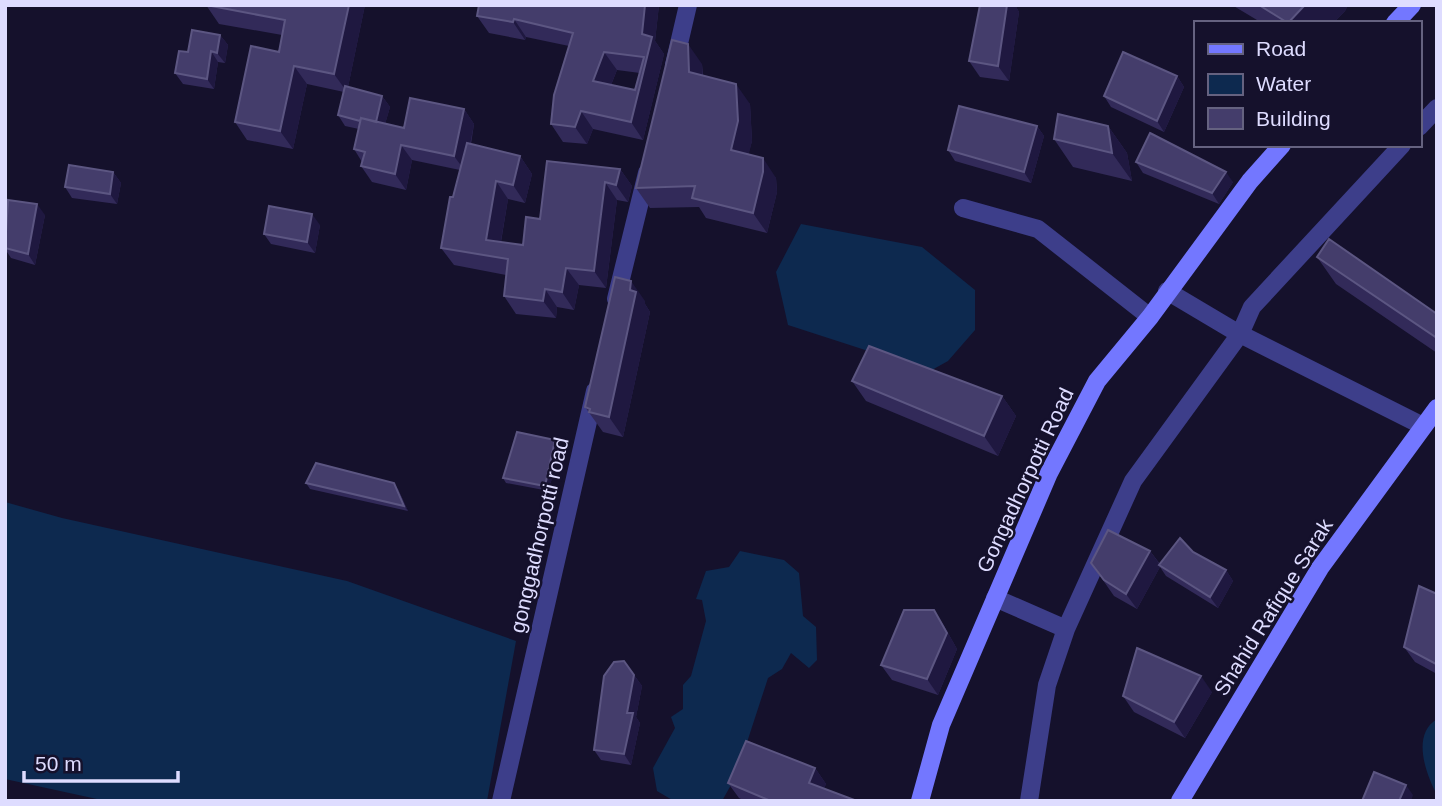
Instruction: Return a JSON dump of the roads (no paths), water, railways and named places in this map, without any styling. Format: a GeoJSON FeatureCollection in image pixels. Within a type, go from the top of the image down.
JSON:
{"type":"FeatureCollection","features":[{"type":"Feature","properties":{"kind":"street"},"geometry":{"type":"LineString","coordinates":[[669,84],[688,5]]}},
{"type":"Feature","properties":{"kind":"street"},"geometry":{"type":"LineString","coordinates":[[1397,21],[1412,5]]}},
{"type":"Feature","properties":{"kind":"street"},"geometry":{"type":"LineString","coordinates":[[1421,125],[1437,108]]}},
{"type":"Feature","properties":{"kind":"street","name":"Gongadhorpotti Road"},"geometry":{"type":"LineString","coordinates":[[920,801],[941,725],[1049,473],[1097,381],[1150,317],[1172,296],[1250,181],[1280,147]]}},
{"type":"Feature","properties":{"kind":"street"},"geometry":{"type":"LineString","coordinates":[[1029,801],[1047,685],[1061,628],[1133,481],[1238,333],[1252,307],[1400,147]]}},
{"type":"Feature","properties":{"kind":"street"},"geometry":{"type":"LineString","coordinates":[[612,320],[653,149]]}},
{"type":"Feature","properties":{"kind":"street"},"geometry":{"type":"LineString","coordinates":[[963,208],[1038,229],[1150,317]]}},
{"type":"Feature","properties":{"kind":"street"},"geometry":{"type":"LineString","coordinates":[[1172,296],[1238,333],[1423,426]]}},
{"type":"Feature","properties":{"kind":"street","name":"gonggadhorpotti road"},"geometry":{"type":"LineString","coordinates":[[501,801],[600,373]]}},
{"type":"Feature","properties":{"kind":"street","name":"Shahid Rafique Sarak"},"geometry":{"type":"LineString","coordinates":[[1180,801],[1320,568],[1437,408]]}},
{"type":"Feature","properties":{"kind":"street"},"geometry":{"type":"LineString","coordinates":[[995,598],[1061,628]]}},
{"type":"Feature","properties":{"kind":"water"},"geometry":{"type":"Polygon","coordinates":[[[801,224],[922,247],[975,290],[975,330],[948,361],[930,371],[788,325],[776,272],[801,224]]]}},
{"type":"Feature","properties":{"kind":"water"},"geometry":{"type":"Polygon","coordinates":[[[5,502],[62,518],[347,581],[516,641],[487,801],[106,801],[5,779],[5,502]]]}},
{"type":"Feature","properties":{"kind":"water"},"geometry":{"type":"Polygon","coordinates":[[[740,551],[784,560],[799,573],[803,616],[816,627],[817,660],[809,668],[791,653],[782,669],[768,678],[736,776],[722,801],[674,801],[657,791],[653,768],[675,728],[671,717],[683,709],[683,685],[691,676],[706,621],[702,600],[696,599],[706,571],[729,567],[740,551]]]}},
{"type":"Feature","properties":{"kind":"water"},"geometry":{"type":"Polygon","coordinates":[[[1437,719],[1437,795],[1425,766],[1423,745],[1424,735],[1437,719]]]}}]}
